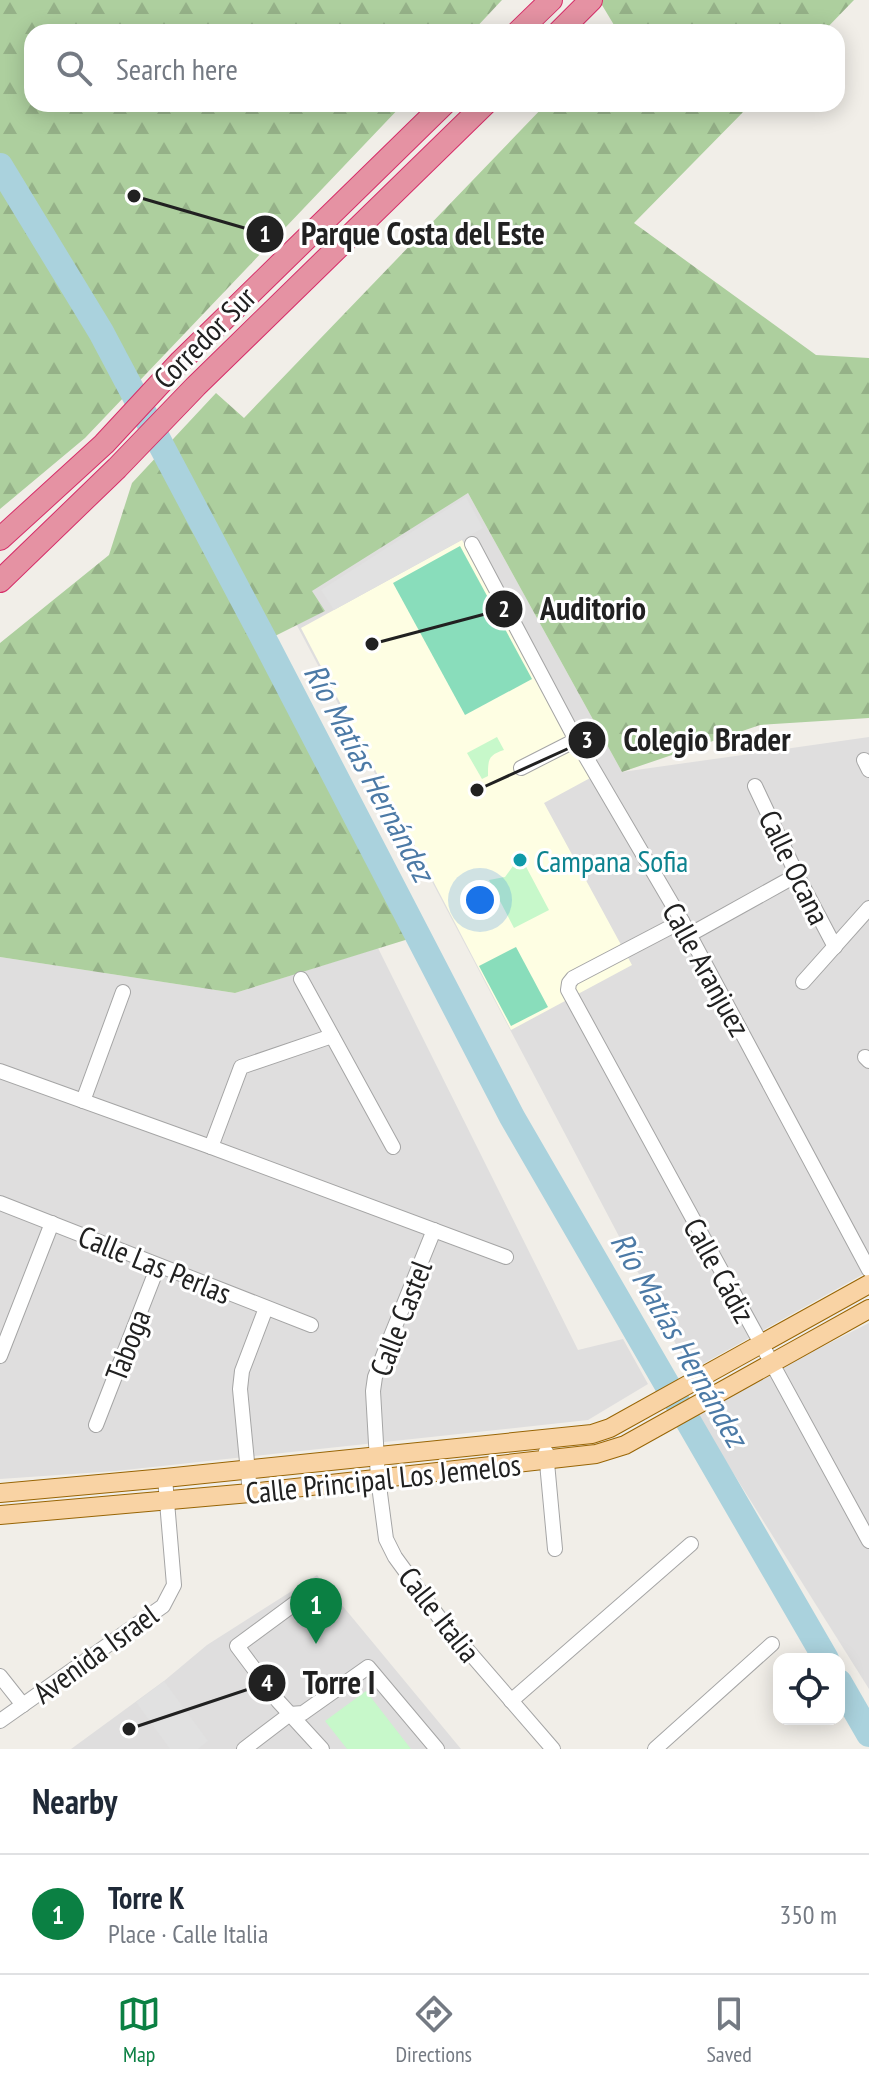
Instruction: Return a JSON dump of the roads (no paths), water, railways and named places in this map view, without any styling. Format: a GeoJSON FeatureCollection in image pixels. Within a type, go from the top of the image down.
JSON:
{"type":"FeatureCollection","features":[{"type":"Feature","properties":{"kind":"highway"},"geometry":{"type":"LineString","coordinates":[[526,24],[551,0]]}},
{"type":"Feature","properties":{"kind":"highway"},"geometry":{"type":"LineString","coordinates":[[567,24],[591,0]]}},
{"type":"Feature","properties":{"kind":"highway","name":"Corredor Sur"},"geometry":{"type":"LineString","coordinates":[[0,539],[104,444],[181,361],[436,112]]}},
{"type":"Feature","properties":{"kind":"highway","name":"Corredor Sur"},"geometry":{"type":"LineString","coordinates":[[0,581],[477,112]]}},
{"type":"Feature","properties":{"kind":"main road","name":"Calle Principal Los Jemelos"},"geometry":{"type":"LineString","coordinates":[[0,1493],[592,1434],[610,1428],[869,1284]]}},
{"type":"Feature","properties":{"kind":"main road","name":"Calle Principal Los Jemelos"},"geometry":{"type":"LineString","coordinates":[[0,1515],[250,1493],[596,1454],[625,1445],[869,1309]]}},
{"type":"Feature","properties":{"kind":"street","name":"Calle Aranjuez"},"geometry":{"type":"LineString","coordinates":[[472,544],[576,740],[685,928],[869,1270]]}},
{"type":"Feature","properties":{"kind":"street"},"geometry":{"type":"LineString","coordinates":[[521,768],[576,740]]}},
{"type":"Feature","properties":{"kind":"street","name":"Calle Ocana"},"geometry":{"type":"LineString","coordinates":[[755,786],[835,947]]}},
{"type":"Feature","properties":{"kind":"street"},"geometry":{"type":"LineString","coordinates":[[685,928],[797,875]]}},
{"type":"Feature","properties":{"kind":"street"},"geometry":{"type":"LineString","coordinates":[[803,982],[869,908]]}},
{"type":"Feature","properties":{"kind":"street","name":"Calle Cádiz"},"geometry":{"type":"LineString","coordinates":[[685,928],[573,978],[568,990],[869,1541]]}},
{"type":"Feature","properties":{"kind":"street"},"geometry":{"type":"LineString","coordinates":[[301,979],[393,1147]]}},
{"type":"Feature","properties":{"kind":"street"},"geometry":{"type":"LineString","coordinates":[[83,1101],[123,992]]}},
{"type":"Feature","properties":{"kind":"street"},"geometry":{"type":"LineString","coordinates":[[211,1147],[241,1067],[332,1036]]}},
{"type":"Feature","properties":{"kind":"street"},"geometry":{"type":"LineString","coordinates":[[0,1071],[506,1257]]}},
{"type":"Feature","properties":{"kind":"street","name":"Calle Las Perlas"},"geometry":{"type":"LineString","coordinates":[[0,1203],[311,1325]]}},
{"type":"Feature","properties":{"kind":"street"},"geometry":{"type":"LineString","coordinates":[[0,1356],[52,1223]]}},
{"type":"Feature","properties":{"kind":"street","name":"Calle Castel"},"geometry":{"type":"LineString","coordinates":[[377,1455],[373,1405],[375,1377],[434,1230]]}},
{"type":"Feature","properties":{"kind":"street","name":"Taboga"},"geometry":{"type":"LineString","coordinates":[[96,1425],[158,1266]]}},
{"type":"Feature","properties":{"kind":"street"},"geometry":{"type":"LineString","coordinates":[[250,1493],[240,1389],[242,1371],[266,1308]]}},
{"type":"Feature","properties":{"kind":"street"},"geometry":{"type":"LineString","coordinates":[[545,1440],[555,1549]]}},
{"type":"Feature","properties":{"kind":"street","name":"Calle Italia"},"geometry":{"type":"LineString","coordinates":[[377,1455],[386,1539],[395,1557],[438,1616],[553,1749]]}},
{"type":"Feature","properties":{"kind":"street","name":"Avenida Israel"},"geometry":{"type":"LineString","coordinates":[[0,1721],[163,1606],[174,1585],[165,1478]]}},
{"type":"Feature","properties":{"kind":"street"},"geometry":{"type":"LineString","coordinates":[[511,1701],[691,1544]]}},
{"type":"Feature","properties":{"kind":"street"},"geometry":{"type":"LineString","coordinates":[[317,1587],[237,1646],[278,1701],[322,1749]]}},
{"type":"Feature","properties":{"kind":"street"},"geometry":{"type":"LineString","coordinates":[[655,1749],[772,1644]]}},
{"type":"Feature","properties":{"kind":"street"},"geometry":{"type":"LineString","coordinates":[[244,1749],[290,1714],[303,1713],[368,1667],[437,1749]]}},
{"type":"Feature","properties":{"kind":"street"},"geometry":{"type":"LineString","coordinates":[[0,1676],[23,1705]]}},
{"type":"Feature","properties":{"kind":"waterway","name":"Río Matías Hernández"},"geometry":{"type":"LineString","coordinates":[[0,166],[101,332],[512,1117],[823,1653]]}},
{"type":"Feature","properties":{"kind":"waterway","name":"Río Matías Hernández"},"geometry":{"type":"LineString","coordinates":[[845,1692],[869,1734]]}},
{"type":"Feature","properties":{"kind":"place","name":"Parque Costa del Este"},"geometry":{"type":"Point","coordinates":[134,196]}},
{"type":"Feature","properties":{"kind":"place","name":"Auditorio"},"geometry":{"type":"Point","coordinates":[372,644]}},
{"type":"Feature","properties":{"kind":"place","name":"Colegio Brader"},"geometry":{"type":"Point","coordinates":[477,790]}},
{"type":"Feature","properties":{"kind":"place","name":"Campana Sofia"},"geometry":{"type":"Point","coordinates":[520,860]}},
{"type":"Feature","properties":{"kind":"place","name":"Torre K"},"geometry":{"type":"Point","coordinates":[316,1644]}},
{"type":"Feature","properties":{"kind":"place","name":"Torre I"},"geometry":{"type":"Point","coordinates":[129,1729]}}]}
